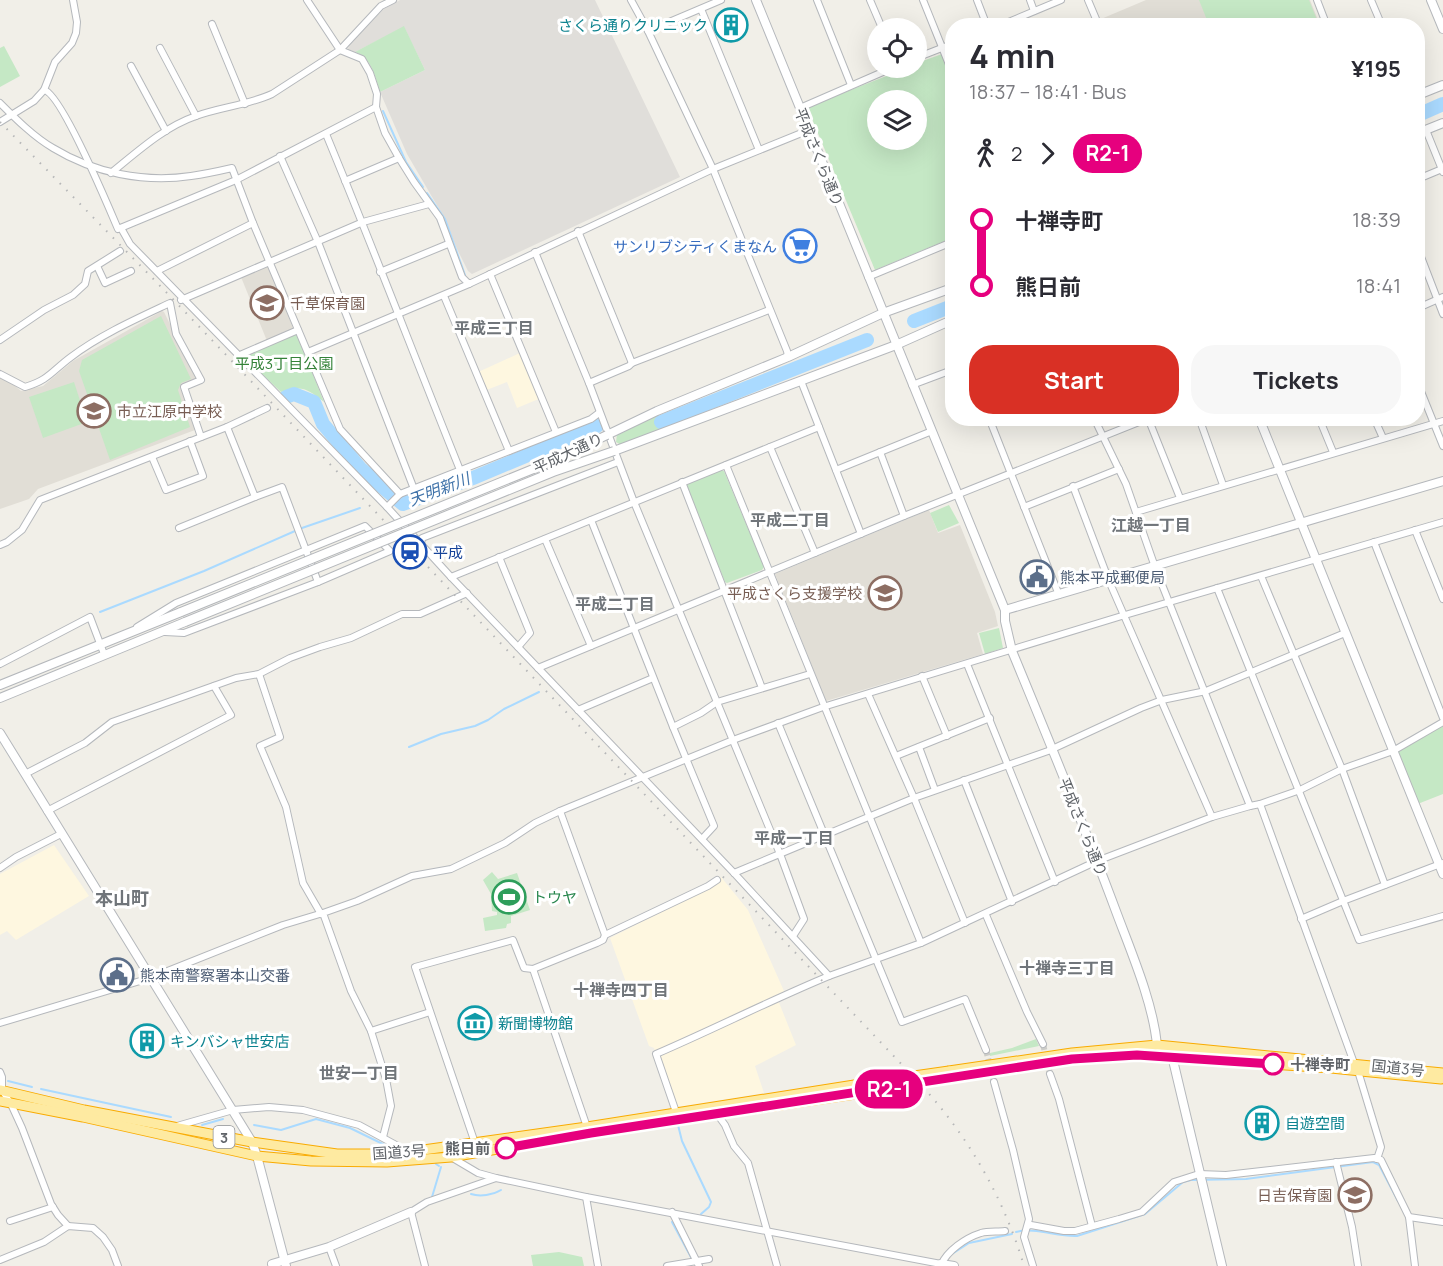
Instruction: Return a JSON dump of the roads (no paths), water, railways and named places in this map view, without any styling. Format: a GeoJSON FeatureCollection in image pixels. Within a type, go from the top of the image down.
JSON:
{"type":"FeatureCollection","features":[{"type":"Feature","properties":{"kind":"highway","name":"国道3号"},"geometry":{"type":"LineString","coordinates":[[1,1090],[84,1110],[172,1127],[252,1142],[337,1154],[411,1152],[448,1147],[477,1148],[591,1133],[717,1114],[1072,1053],[1157,1045],[1443,1079]]}},
{"type":"Feature","properties":{"kind":"highway","name":"国道3号"},"geometry":{"type":"LineString","coordinates":[[949,1074],[1102,1056],[1137,1055],[1443,1073]]}},
{"type":"Feature","properties":{"kind":"highway","name":"国道3号"},"geometry":{"type":"LineString","coordinates":[[0,1101],[257,1156],[311,1161],[407,1161],[451,1157],[513,1136],[888,1084]]}},
{"type":"Feature","properties":{"kind":"street"},"geometry":{"type":"LineString","coordinates":[[0,122],[34,101],[44,90],[55,62],[72,43],[76,33],[77,22],[73,0]]}},
{"type":"Feature","properties":{"kind":"street"},"geometry":{"type":"LineString","coordinates":[[307,0],[340,50],[362,59],[370,73],[377,94],[376,107],[385,133],[399,158],[440,218],[462,277],[470,284]]}},
{"type":"Feature","properties":{"kind":"street"},"geometry":{"type":"LineString","coordinates":[[111,172],[166,131],[196,116],[245,104],[272,94],[340,50],[381,6],[393,0]]}},
{"type":"Feature","properties":{"kind":"street"},"geometry":{"type":"LineString","coordinates":[[631,0],[713,169],[788,357]]}},
{"type":"Feature","properties":{"kind":"street"},"geometry":{"type":"LineString","coordinates":[[648,31],[721,0]]}},
{"type":"Feature","properties":{"kind":"street","name":"平成さくら通り"},"geometry":{"type":"LineString","coordinates":[[756,0],[1005,610],[1005,621],[1012,651],[1132,954],[1156,1029],[1157,1045]]}},
{"type":"Feature","properties":{"kind":"street"},"geometry":{"type":"LineString","coordinates":[[817,0],[851,85]]}},
{"type":"Feature","properties":{"kind":"street"},"geometry":{"type":"LineString","coordinates":[[870,0],[878,18]]}},
{"type":"Feature","properties":{"kind":"street"},"geometry":{"type":"LineString","coordinates":[[923,0],[945,53]]}},
{"type":"Feature","properties":{"kind":"street"},"geometry":{"type":"LineString","coordinates":[[977,0],[984,18]]}},
{"type":"Feature","properties":{"kind":"street"},"geometry":{"type":"LineString","coordinates":[[1030,0],[1034,11]]}},
{"type":"Feature","properties":{"kind":"street"},"geometry":{"type":"LineString","coordinates":[[1018,18],[1061,0]]}},
{"type":"Feature","properties":{"kind":"street"},"geometry":{"type":"LineString","coordinates":[[1088,0],[1096,18]]}},
{"type":"Feature","properties":{"kind":"street"},"geometry":{"type":"LineString","coordinates":[[1317,0],[1324,18]]}},
{"type":"Feature","properties":{"kind":"street"},"geometry":{"type":"LineString","coordinates":[[1371,0],[1379,18]]}},
{"type":"Feature","properties":{"kind":"street"},"geometry":{"type":"LineString","coordinates":[[1431,0],[1443,29]]}},
{"type":"Feature","properties":{"kind":"street"},"geometry":{"type":"LineString","coordinates":[[700,9],[759,150]]}},
{"type":"Feature","properties":{"kind":"street"},"geometry":{"type":"LineString","coordinates":[[212,24],[245,104]]}},
{"type":"Feature","properties":{"kind":"street"},"geometry":{"type":"LineString","coordinates":[[160,48],[196,116]]}},
{"type":"Feature","properties":{"kind":"street"},"geometry":{"type":"LineString","coordinates":[[927,54],[943,48]]}},
{"type":"Feature","properties":{"kind":"street"},"geometry":{"type":"LineString","coordinates":[[131,66],[166,131]]}},
{"type":"Feature","properties":{"kind":"street"},"geometry":{"type":"LineString","coordinates":[[800,108],[868,78]]}},
{"type":"Feature","properties":{"kind":"street"},"geometry":{"type":"LineString","coordinates":[[1425,92],[1443,85]]}},
{"type":"Feature","properties":{"kind":"street"},"geometry":{"type":"LineString","coordinates":[[44,90],[51,93],[60,107],[90,165],[118,229],[121,228],[130,244],[387,507],[829,976]]}},
{"type":"Feature","properties":{"kind":"street"},"geometry":{"type":"LineString","coordinates":[[0,103],[51,147],[70,158],[111,172],[144,178],[167,178],[232,168],[340,429],[400,494]]}},
{"type":"Feature","properties":{"kind":"street"},"geometry":{"type":"LineString","coordinates":[[121,228],[236,180],[376,107]]}},
{"type":"Feature","properties":{"kind":"street"},"geometry":{"type":"LineString","coordinates":[[1425,130],[1443,123]]}},
{"type":"Feature","properties":{"kind":"street"},"geometry":{"type":"LineString","coordinates":[[308,352],[444,296],[713,169],[808,130]]}},
{"type":"Feature","properties":{"kind":"street"},"geometry":{"type":"LineString","coordinates":[[326,134],[460,470]]}},
{"type":"Feature","properties":{"kind":"street"},"geometry":{"type":"LineString","coordinates":[[1425,137],[1442,170],[1425,176]]}},
{"type":"Feature","properties":{"kind":"street"},"geometry":{"type":"LineString","coordinates":[[280,156],[318,242],[414,489]]}},
{"type":"Feature","properties":{"kind":"street"},"geometry":{"type":"LineString","coordinates":[[345,181],[399,158]]}},
{"type":"Feature","properties":{"kind":"street"},"geometry":{"type":"LineString","coordinates":[[182,299],[363,222],[429,204]]}},
{"type":"Feature","properties":{"kind":"street"},"geometry":{"type":"LineString","coordinates":[[157,271],[253,223]]}},
{"type":"Feature","properties":{"kind":"street"},"geometry":{"type":"LineString","coordinates":[[578,231],[632,363]]}},
{"type":"Feature","properties":{"kind":"street"},"geometry":{"type":"LineString","coordinates":[[380,272],[448,244]]}},
{"type":"Feature","properties":{"kind":"street"},"geometry":{"type":"LineString","coordinates":[[868,277],[945,245]]}},
{"type":"Feature","properties":{"kind":"street"},"geometry":{"type":"LineString","coordinates":[[0,340],[44,310],[74,295],[85,284],[88,272],[120,251]]}},
{"type":"Feature","properties":{"kind":"street"},"geometry":{"type":"LineString","coordinates":[[535,252],[589,383],[634,502],[780,854],[804,919],[793,936]]}},
{"type":"Feature","properties":{"kind":"street"},"geometry":{"type":"LineString","coordinates":[[1425,265],[1440,298],[1443,314]]}},
{"type":"Feature","properties":{"kind":"street"},"geometry":{"type":"LineString","coordinates":[[97,266],[105,283],[131,271]]}},
{"type":"Feature","properties":{"kind":"street"},"geometry":{"type":"LineString","coordinates":[[490,274],[556,432]]}},
{"type":"Feature","properties":{"kind":"street","name":"平成大通り"},"geometry":{"type":"LineString","coordinates":[[0,684],[548,463],[667,406],[788,357],[882,313],[945,290]]}},
{"type":"Feature","properties":{"kind":"street"},"geometry":{"type":"LineString","coordinates":[[444,296],[509,451]]}},
{"type":"Feature","properties":{"kind":"street"},"geometry":{"type":"LineString","coordinates":[[1425,305],[1440,298]]}},
{"type":"Feature","properties":{"kind":"street"},"geometry":{"type":"LineString","coordinates":[[0,374],[25,387],[41,382],[71,356],[132,321],[170,303],[176,334],[201,380],[184,387],[201,437]]}},
{"type":"Feature","properties":{"kind":"street"},"geometry":{"type":"LineString","coordinates":[[589,383],[632,363],[769,310]]}},
{"type":"Feature","properties":{"kind":"street","name":"平成大通り"},"geometry":{"type":"LineString","coordinates":[[0,698],[553,472],[614,452],[896,345],[945,323]]}},
{"type":"Feature","properties":{"kind":"street"},"geometry":{"type":"LineString","coordinates":[[240,355],[298,330]]}},
{"type":"Feature","properties":{"kind":"street"},"geometry":{"type":"LineString","coordinates":[[912,385],[945,373]]}},
{"type":"Feature","properties":{"kind":"street"},"geometry":{"type":"LineString","coordinates":[[801,381],[861,534]]}},
{"type":"Feature","properties":{"kind":"street"},"geometry":{"type":"LineString","coordinates":[[1425,402],[1443,446]]}},
{"type":"Feature","properties":{"kind":"street"},"geometry":{"type":"LineString","coordinates":[[0,545],[7,543],[22,530],[40,500],[227,427],[267,408]]}},
{"type":"Feature","properties":{"kind":"street"},"geometry":{"type":"LineString","coordinates":[[387,507],[400,494],[591,419],[599,413]]}},
{"type":"Feature","properties":{"kind":"street"},"geometry":{"type":"LineString","coordinates":[[1136,512],[1278,468],[1443,421]]}},
{"type":"Feature","properties":{"kind":"street"},"geometry":{"type":"LineString","coordinates":[[992,426],[1059,595]]}},
{"type":"Feature","properties":{"kind":"street"},"geometry":{"type":"LineString","coordinates":[[1097,426],[1119,469],[1155,567],[1250,806]]}},
{"type":"Feature","properties":{"kind":"street"},"geometry":{"type":"LineString","coordinates":[[538,668],[904,516],[1130,426]]}},
{"type":"Feature","properties":{"kind":"street"},"geometry":{"type":"LineString","coordinates":[[1151,426],[1180,498]]}},
{"type":"Feature","properties":{"kind":"street"},"geometry":{"type":"LineString","coordinates":[[1202,426],[1223,485]]}},
{"type":"Feature","properties":{"kind":"street"},"geometry":{"type":"LineString","coordinates":[[1262,426],[1393,751],[1442,864],[1443,874]]}},
{"type":"Feature","properties":{"kind":"street"},"geometry":{"type":"LineString","coordinates":[[1322,426],[1333,452]]}},
{"type":"Feature","properties":{"kind":"street"},"geometry":{"type":"LineString","coordinates":[[1378,426],[1383,438]]}},
{"type":"Feature","properties":{"kind":"street"},"geometry":{"type":"LineString","coordinates":[[227,427],[255,497]]}},
{"type":"Feature","properties":{"kind":"street"},"geometry":{"type":"LineString","coordinates":[[451,577],[819,427]]}},
{"type":"Feature","properties":{"kind":"street"},"geometry":{"type":"LineString","coordinates":[[836,470],[932,431]]}},
{"type":"Feature","properties":{"kind":"street"},"geometry":{"type":"LineString","coordinates":[[152,457],[166,490],[203,476],[190,441]]}},
{"type":"Feature","properties":{"kind":"street"},"geometry":{"type":"LineString","coordinates":[[770,447],[815,553]]}},
{"type":"Feature","properties":{"kind":"street"},"geometry":{"type":"LineString","coordinates":[[880,452],[904,516]]}},
{"type":"Feature","properties":{"kind":"street"},"geometry":{"type":"LineString","coordinates":[[421,545],[422,538],[618,462]]}},
{"type":"Feature","properties":{"kind":"street"},"geometry":{"type":"LineString","coordinates":[[726,465],[921,943]]}},
{"type":"Feature","properties":{"kind":"street"},"geometry":{"type":"LineString","coordinates":[[1024,507],[1119,469]]}},
{"type":"Feature","properties":{"kind":"street"},"geometry":{"type":"LineString","coordinates":[[1005,610],[1443,481]]}},
{"type":"Feature","properties":{"kind":"street"},"geometry":{"type":"LineString","coordinates":[[682,482],[762,688]]}},
{"type":"Feature","properties":{"kind":"street"},"geometry":{"type":"LineString","coordinates":[[1073,486],[1109,581],[1212,817]]}},
{"type":"Feature","properties":{"kind":"street"},"geometry":{"type":"LineString","coordinates":[[180,528],[282,487],[318,582]]}},
{"type":"Feature","properties":{"kind":"street"},"geometry":{"type":"LineString","coordinates":[[591,520],[714,826],[702,839]]}},
{"type":"Feature","properties":{"kind":"street"},"geometry":{"type":"LineString","coordinates":[[0,1023],[150,978],[283,925],[357,901],[412,876],[451,869],[505,843],[535,823],[560,812],[778,723],[823,707],[1125,615],[1443,522]]}},
{"type":"Feature","properties":{"kind":"street"},"geometry":{"type":"LineString","coordinates":[[121,637],[176,603],[365,526],[390,551],[318,582],[184,633],[162,632]]}},
{"type":"Feature","properties":{"kind":"street"},"geometry":{"type":"LineString","coordinates":[[1414,530],[1443,599]]}},
{"type":"Feature","properties":{"kind":"street"},"geometry":{"type":"LineString","coordinates":[[545,539],[591,646]]}},
{"type":"Feature","properties":{"kind":"street"},"geometry":{"type":"LineString","coordinates":[[1374,542],[1443,718]]}},
{"type":"Feature","properties":{"kind":"street"},"geometry":{"type":"LineString","coordinates":[[499,557],[530,633],[518,646]]}},
{"type":"Feature","properties":{"kind":"street"},"geometry":{"type":"LineString","coordinates":[[1261,576],[1342,769],[1385,885]]}},
{"type":"Feature","properties":{"kind":"street"},"geometry":{"type":"LineString","coordinates":[[1217,588],[1359,940],[1443,916]]}},
{"type":"Feature","properties":{"kind":"street"},"geometry":{"type":"LineString","coordinates":[[25,774],[85,743],[112,722],[236,678],[259,674],[300,654],[351,638],[402,614],[420,614],[466,592]]}},
{"type":"Feature","properties":{"kind":"street"},"geometry":{"type":"LineString","coordinates":[[0,664],[90,617],[104,654]]}},
{"type":"Feature","properties":{"kind":"street"},"geometry":{"type":"LineString","coordinates":[[734,873],[914,798],[1052,748],[1162,700],[1206,692],[1345,633]]}},
{"type":"Feature","properties":{"kind":"street"},"geometry":{"type":"LineString","coordinates":[[968,664],[1055,882]]}},
{"type":"Feature","properties":{"kind":"street"},"geometry":{"type":"LineString","coordinates":[[259,674],[280,737],[260,746],[286,807],[303,883],[322,914],[351,992],[371,1031],[386,1079],[391,1106],[383,1137]]}},
{"type":"Feature","properties":{"kind":"street"},"geometry":{"type":"LineString","coordinates":[[673,727],[717,702],[810,674]]}},
{"type":"Feature","properties":{"kind":"street"},"geometry":{"type":"LineString","coordinates":[[922,676],[947,736]]}},
{"type":"Feature","properties":{"kind":"street"},"geometry":{"type":"LineString","coordinates":[[578,710],[653,678]]}},
{"type":"Feature","properties":{"kind":"street"},"geometry":{"type":"LineString","coordinates":[[47,811],[231,715],[214,686]]}},
{"type":"Feature","properties":{"kind":"street"},"geometry":{"type":"LineString","coordinates":[[868,694],[965,923]]}},
{"type":"Feature","properties":{"kind":"street"},"geometry":{"type":"LineString","coordinates":[[896,756],[990,718]]}},
{"type":"Feature","properties":{"kind":"street"},"geometry":{"type":"LineString","coordinates":[[676,1112],[656,1054],[801,987],[921,943],[986,915],[1097,861],[1212,817],[1300,790],[1342,769],[1393,751],[1443,722]]}},
{"type":"Feature","properties":{"kind":"street"},"geometry":{"type":"LineString","coordinates":[[778,723],[902,1022],[965,999],[986,1050]]}},
{"type":"Feature","properties":{"kind":"street"},"geometry":{"type":"LineString","coordinates":[[0,733],[252,1142],[285,1263]]}},
{"type":"Feature","properties":{"kind":"street"},"geometry":{"type":"LineString","coordinates":[[919,747],[935,790]]}},
{"type":"Feature","properties":{"kind":"street"},"geometry":{"type":"LineString","coordinates":[[964,780],[1012,902]]}},
{"type":"Feature","properties":{"kind":"street"},"geometry":{"type":"LineString","coordinates":[[1260,804],[1356,1067],[1380,1147],[1377,1159]]}},
{"type":"Feature","properties":{"kind":"street"},"geometry":{"type":"LineString","coordinates":[[560,812],[605,935]]}},
{"type":"Feature","properties":{"kind":"street"},"geometry":{"type":"LineString","coordinates":[[0,868],[16,857],[61,834]]}},
{"type":"Feature","properties":{"kind":"street"},"geometry":{"type":"LineString","coordinates":[[1301,919],[1442,864]]}},
{"type":"Feature","properties":{"kind":"street"},"geometry":{"type":"LineString","coordinates":[[477,1148],[415,967],[513,940],[524,968],[533,969],[597,943],[603,940],[605,935],[717,880]]}},
{"type":"Feature","properties":{"kind":"street"},"geometry":{"type":"LineString","coordinates":[[986,915],[1043,1044]]}},
{"type":"Feature","properties":{"kind":"street"},"geometry":{"type":"LineString","coordinates":[[533,969],[586,1127]]}},
{"type":"Feature","properties":{"kind":"street"},"geometry":{"type":"LineString","coordinates":[[371,1031],[430,1012]]}},
{"type":"Feature","properties":{"kind":"street"},"geometry":{"type":"LineString","coordinates":[[1157,1045],[1172,1056],[1222,1266]]}},
{"type":"Feature","properties":{"kind":"street"},"geometry":{"type":"LineString","coordinates":[[0,1072],[1,1090],[11,1104],[53,1207],[68,1226]]}},
{"type":"Feature","properties":{"kind":"street"},"geometry":{"type":"LineString","coordinates":[[1050,1074],[1059,1099],[1092,1226]]}},
{"type":"Feature","properties":{"kind":"street"},"geometry":{"type":"LineString","coordinates":[[994,1082],[1029,1219],[1026,1231],[1033,1266]]}},
{"type":"Feature","properties":{"kind":"street"},"geometry":{"type":"LineString","coordinates":[[172,1127],[233,1110],[269,1107],[303,1110],[358,1125],[411,1152]]}},
{"type":"Feature","properties":{"kind":"street"},"geometry":{"type":"LineString","coordinates":[[717,1114],[725,1125],[734,1146],[748,1163],[777,1266]]}},
{"type":"Feature","properties":{"kind":"street"},"geometry":{"type":"LineString","coordinates":[[448,1147],[451,1157],[478,1173],[496,1178],[954,1266]]}},
{"type":"Feature","properties":{"kind":"street"},"geometry":{"type":"LineString","coordinates":[[1026,1231],[1030,1225],[1076,1231],[1142,1212],[1174,1182],[1199,1174],[1226,1175],[1336,1161],[1377,1159],[1381,1160],[1409,1217],[1415,1266]]}},
{"type":"Feature","properties":{"kind":"street"},"geometry":{"type":"LineString","coordinates":[[1336,1161],[1352,1227],[1358,1266]]}},
{"type":"Feature","properties":{"kind":"street"},"geometry":{"type":"LineString","coordinates":[[271,1265],[295,1262],[411,1212],[427,1202],[496,1178]]}},
{"type":"Feature","properties":{"kind":"street"},"geometry":{"type":"LineString","coordinates":[[586,1197],[598,1266]]}},
{"type":"Feature","properties":{"kind":"street"},"geometry":{"type":"LineString","coordinates":[[10,1221],[53,1207]]}},
{"type":"Feature","properties":{"kind":"street"},"geometry":{"type":"LineString","coordinates":[[411,1212],[425,1266]]}},
{"type":"Feature","properties":{"kind":"street"},"geometry":{"type":"LineString","coordinates":[[672,1212],[698,1264]]}},
{"type":"Feature","properties":{"kind":"street"},"geometry":{"type":"LineString","coordinates":[[1409,1217],[1443,1222]]}},
{"type":"Feature","properties":{"kind":"street"},"geometry":{"type":"LineString","coordinates":[[0,1260],[44,1242],[68,1226],[93,1228],[112,1250],[118,1266]]}},
{"type":"Feature","properties":{"kind":"street"},"geometry":{"type":"LineString","coordinates":[[941,1265],[954,1248],[981,1233],[1005,1231]]}},
{"type":"Feature","properties":{"kind":"street"},"geometry":{"type":"LineString","coordinates":[[329,1246],[336,1266]]}},
{"type":"Feature","properties":{"kind":"street"},"geometry":{"type":"LineString","coordinates":[[667,1266],[698,1264],[710,1259]]}},
{"type":"Feature","properties":{"kind":"waterway","name":"天明新川"},"geometry":{"type":"LineString","coordinates":[[1425,112],[1443,104]]}},
{"type":"Feature","properties":{"kind":"waterway"},"geometry":{"type":"LineString","coordinates":[[383,111],[406,162],[423,187]]}},
{"type":"Feature","properties":{"kind":"waterway"},"geometry":{"type":"LineString","coordinates":[[427,193],[445,219],[465,275]]}},
{"type":"Feature","properties":{"kind":"waterway","name":"天明新川"},"geometry":{"type":"LineString","coordinates":[[914,321],[945,309]]}},
{"type":"Feature","properties":{"kind":"waterway","name":"天明新川"},"geometry":{"type":"LineString","coordinates":[[661,422],[867,340]]}},
{"type":"Feature","properties":{"kind":"waterway","name":"天明新川"},"geometry":{"type":"LineString","coordinates":[[286,397],[294,394],[314,402],[323,424],[361,469],[403,504],[473,478],[597,426]]}},
{"type":"Feature","properties":{"kind":"waterway"},"geometry":{"type":"LineString","coordinates":[[302,528],[360,508]]}},
{"type":"Feature","properties":{"kind":"waterway"},"geometry":{"type":"LineString","coordinates":[[100,612],[204,571],[295,531]]}},
{"type":"Feature","properties":{"kind":"waterway"},"geometry":{"type":"LineString","coordinates":[[409,747],[441,734],[475,726],[539,692]]}},
{"type":"Feature","properties":{"kind":"waterway"},"geometry":{"type":"LineString","coordinates":[[8,1081],[32,1087]]}},
{"type":"Feature","properties":{"kind":"waterway"},"geometry":{"type":"LineString","coordinates":[[41,1089],[171,1117]]}},
{"type":"Feature","properties":{"kind":"waterway"},"geometry":{"type":"LineString","coordinates":[[202,1125],[223,1119]]}},
{"type":"Feature","properties":{"kind":"waterway"},"geometry":{"type":"LineString","coordinates":[[254,1125],[281,1130],[316,1119],[350,1128],[391,1148]]}},
{"type":"Feature","properties":{"kind":"waterway"},"geometry":{"type":"LineString","coordinates":[[678,1125],[682,1141],[711,1202],[701,1214]]}},
{"type":"Feature","properties":{"kind":"waterway"},"geometry":{"type":"LineString","coordinates":[[1016,1232],[1031,1231],[1077,1236],[1145,1214],[1183,1182],[1191,1180],[1246,1179],[1373,1162],[1379,1165],[1398,1201]]}},
{"type":"Feature","properties":{"kind":"waterway"},"geometry":{"type":"LineString","coordinates":[[432,1197],[441,1167]]}},
{"type":"Feature","properties":{"kind":"waterway"},"geometry":{"type":"LineString","coordinates":[[471,1194],[486,1195],[501,1190]]}},
{"type":"Feature","properties":{"kind":"waterway"},"geometry":{"type":"LineString","coordinates":[[672,1222],[692,1259]]}},
{"type":"Feature","properties":{"kind":"waterway"},"geometry":{"type":"LineString","coordinates":[[952,1254],[969,1243],[1012,1234]]}},
{"type":"Feature","properties":{"kind":"tunnel"},"geometry":{"type":"LineString","coordinates":[[1043,1044],[1050,1074]]}},
{"type":"Feature","properties":{"kind":"tunnel"},"geometry":{"type":"LineString","coordinates":[[986,1050],[994,1082]]}},
{"type":"Feature","properties":{"kind":"railway"},"geometry":{"type":"LineString","coordinates":[[0,122],[168,294],[908,1071]]}},
{"type":"Feature","properties":{"kind":"railway"},"geometry":{"type":"LineString","coordinates":[[923,1087],[956,1127],[984,1171],[1006,1217],[1024,1266]]}},
{"type":"Feature","properties":{"kind":"place","name":"さくら通りクリニック"},"geometry":{"type":"Point","coordinates":[731,25]}},
{"type":"Feature","properties":{"kind":"place","name":"サンリブシティくまなん"},"geometry":{"type":"Point","coordinates":[800,246]}},
{"type":"Feature","properties":{"kind":"place","name":"千草保育園"},"geometry":{"type":"Point","coordinates":[267,303]}},
{"type":"Feature","properties":{"kind":"place","name":"市立江原中学校"},"geometry":{"type":"Point","coordinates":[94,411]}},
{"type":"Feature","properties":{"kind":"place","name":"平成"},"geometry":{"type":"Point","coordinates":[410,552]}},
{"type":"Feature","properties":{"kind":"place","name":"熊本平成郵便局"},"geometry":{"type":"Point","coordinates":[1037,577]}},
{"type":"Feature","properties":{"kind":"place","name":"平成さくら支援学校"},"geometry":{"type":"Point","coordinates":[885,593]}},
{"type":"Feature","properties":{"kind":"place","name":"トウヤ"},"geometry":{"type":"Point","coordinates":[509,897]}},
{"type":"Feature","properties":{"kind":"place","name":"熊本南警察署本山交番"},"geometry":{"type":"Point","coordinates":[117,975]}},
{"type":"Feature","properties":{"kind":"place","name":"新聞博物館"},"geometry":{"type":"Point","coordinates":[475,1023]}},
{"type":"Feature","properties":{"kind":"place","name":"キンバシャ世安店"},"geometry":{"type":"Point","coordinates":[147,1041]}},
{"type":"Feature","properties":{"kind":"place","name":"十禅寺町"},"geometry":{"type":"Point","coordinates":[1273,1064]}},
{"type":"Feature","properties":{"kind":"place","name":"自遊空間"},"geometry":{"type":"Point","coordinates":[1262,1123]}},
{"type":"Feature","properties":{"kind":"place","name":"熊日前"},"geometry":{"type":"Point","coordinates":[506,1148]}},
{"type":"Feature","properties":{"kind":"place","name":"日吉保育園"},"geometry":{"type":"Point","coordinates":[1355,1195]}},
{"type":"Feature","properties":{"kind":"district","name":"平成三丁目"},"geometry":{"type":"Point","coordinates":[494,328]}},
{"type":"Feature","properties":{"kind":"district","name":"平成二丁目"},"geometry":{"type":"Point","coordinates":[790,520]}},
{"type":"Feature","properties":{"kind":"district","name":"江越一丁目"},"geometry":{"type":"Point","coordinates":[1151,525]}},
{"type":"Feature","properties":{"kind":"district","name":"平成二丁目"},"geometry":{"type":"Point","coordinates":[615,604]}},
{"type":"Feature","properties":{"kind":"district","name":"平成一丁目"},"geometry":{"type":"Point","coordinates":[794,838]}},
{"type":"Feature","properties":{"kind":"district","name":"本山町"},"geometry":{"type":"Point","coordinates":[122,898]}},
{"type":"Feature","properties":{"kind":"district","name":"十禅寺三丁目"},"geometry":{"type":"Point","coordinates":[1067,968]}},
{"type":"Feature","properties":{"kind":"district","name":"十禅寺四丁目"},"geometry":{"type":"Point","coordinates":[621,990]}},
{"type":"Feature","properties":{"kind":"district","name":"世安一丁目"},"geometry":{"type":"Point","coordinates":[359,1073]}},
{"type":"Feature","properties":{"kind":"park label","name":"平成3丁目公園"},"geometry":{"type":"Point","coordinates":[284,363]}}]}
